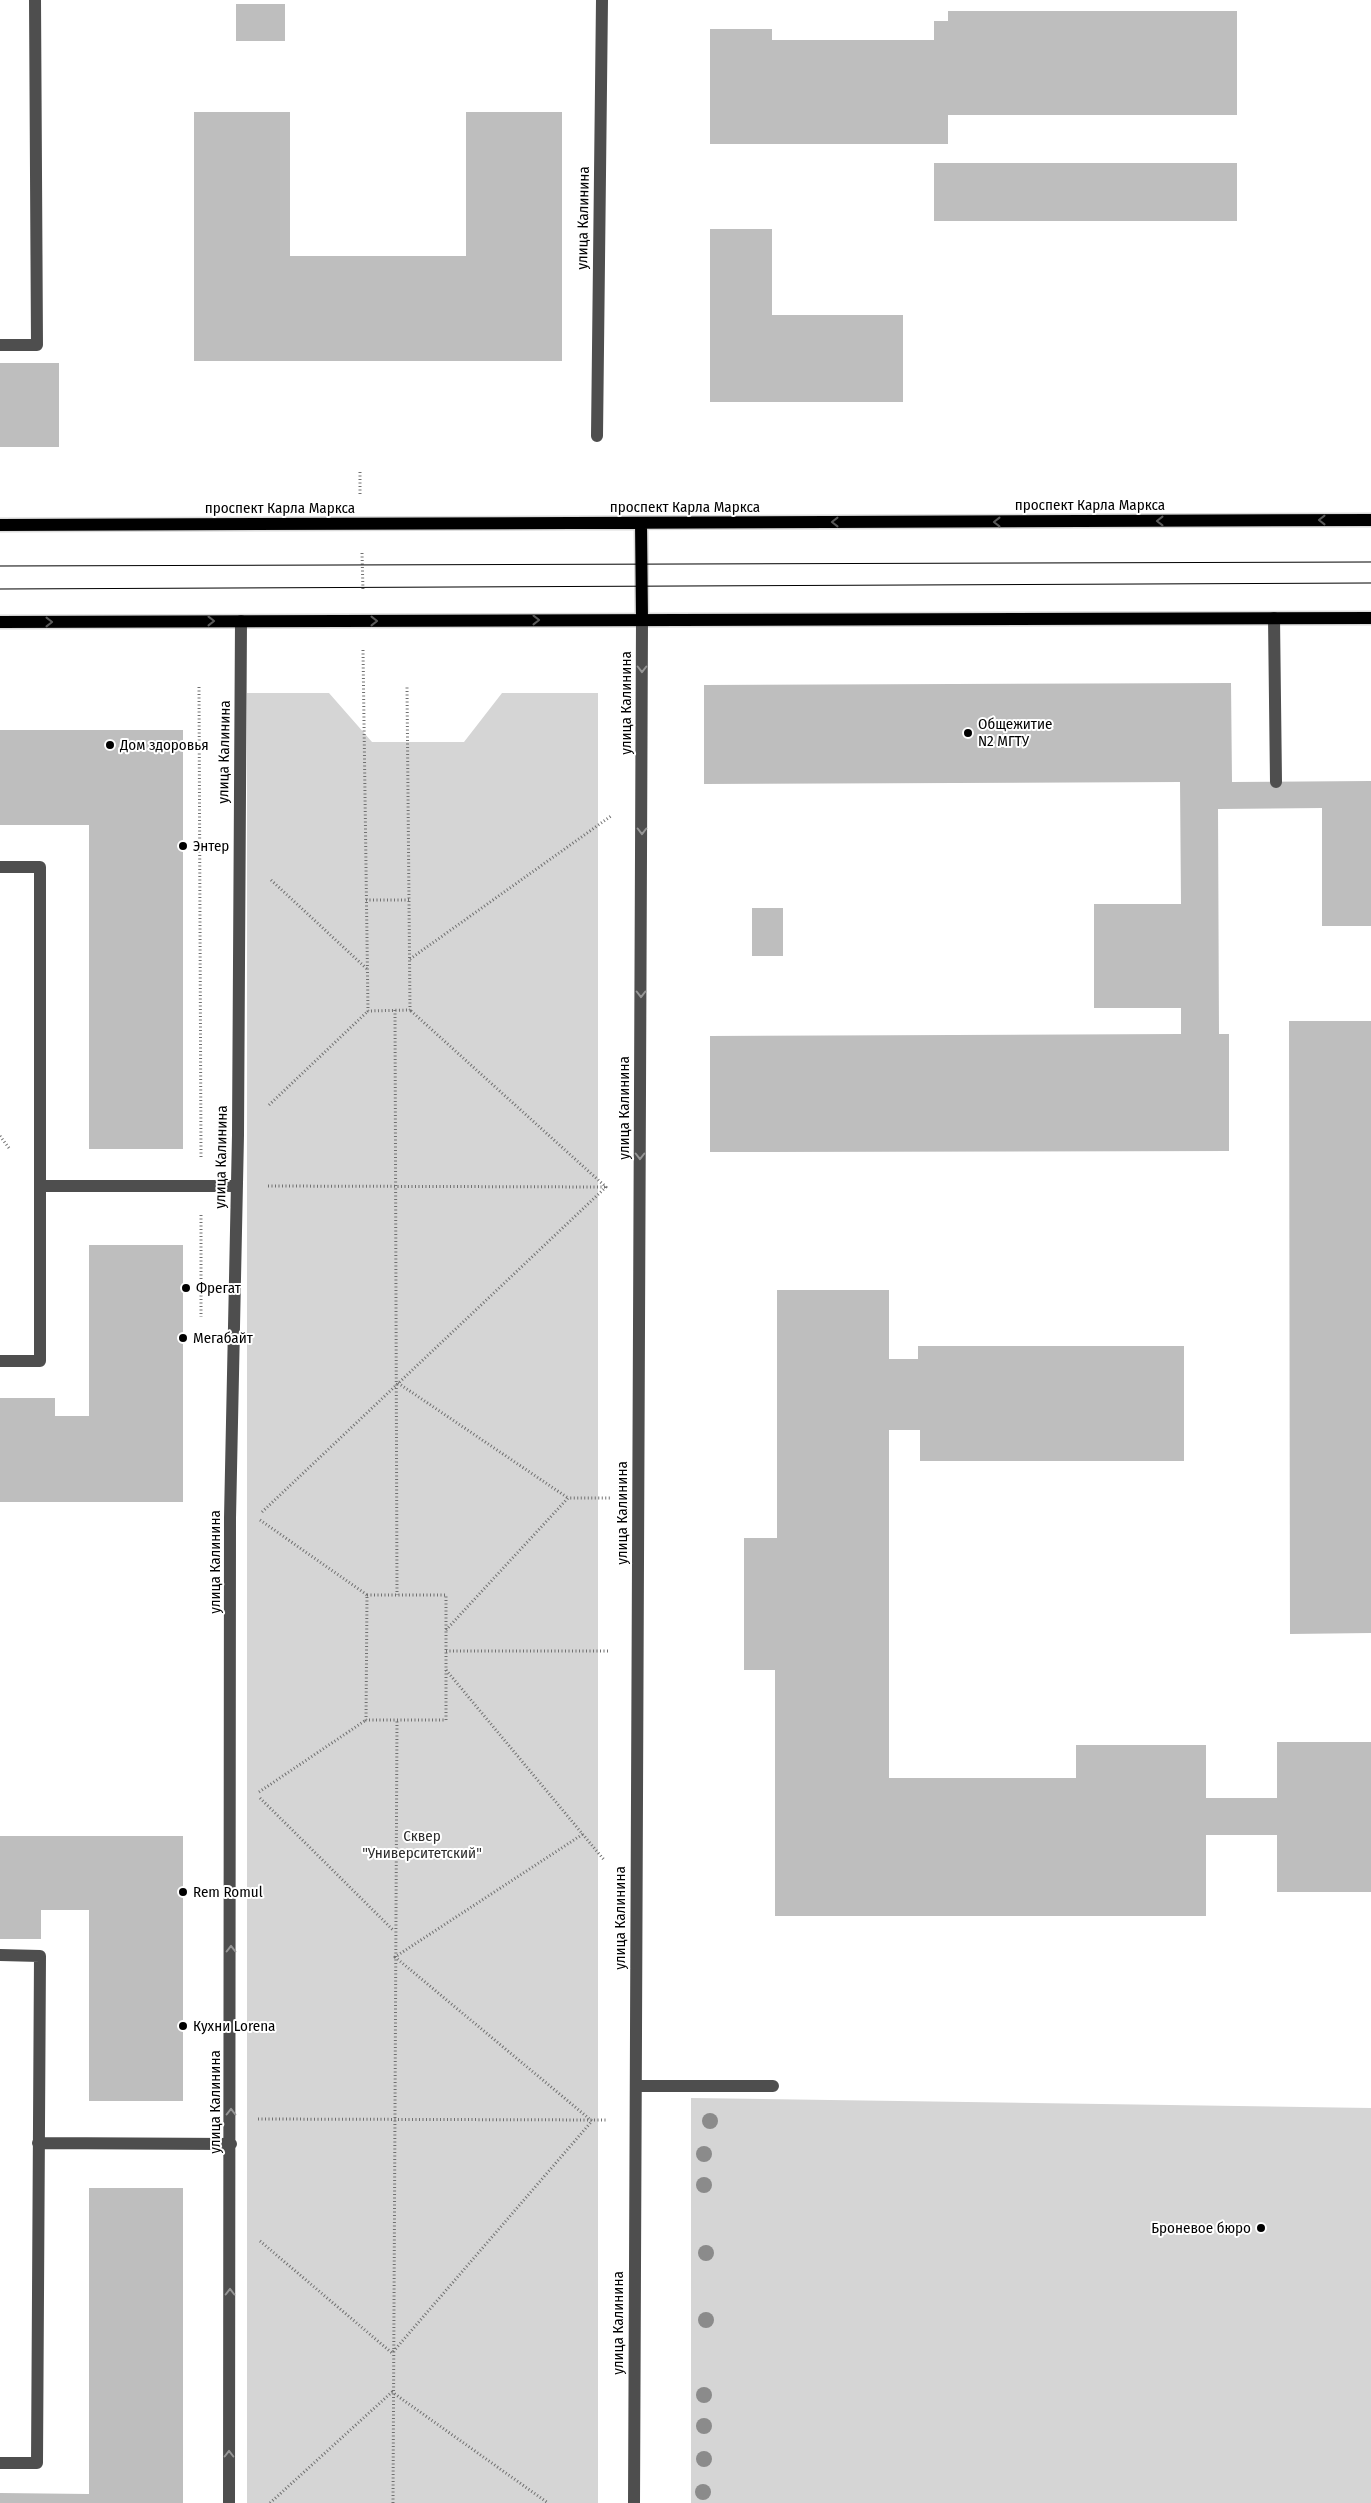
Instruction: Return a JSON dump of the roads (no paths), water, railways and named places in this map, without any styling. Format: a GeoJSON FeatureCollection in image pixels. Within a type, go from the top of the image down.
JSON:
{"type":"FeatureCollection","features":[{"type":"Feature","properties":{"kind":"main road","name":"проспект Карла Маркса"},"geometry":{"type":"LineString","coordinates":[[0,525],[1371,520]]}},
{"type":"Feature","properties":{"kind":"main road","name":"улица Калинина"},"geometry":{"type":"LineString","coordinates":[[641,523],[642,620]]}},
{"type":"Feature","properties":{"kind":"main road"},"geometry":{"type":"LineString","coordinates":[[0,622],[1371,618]]}},
{"type":"Feature","properties":{"kind":"street"},"geometry":{"type":"LineString","coordinates":[[0,345],[37,345],[35,0]]}},
{"type":"Feature","properties":{"kind":"street","name":"улица Калинина"},"geometry":{"type":"LineString","coordinates":[[597,436],[602,0]]}},
{"type":"Feature","properties":{"kind":"street"},"geometry":{"type":"LineString","coordinates":[[1274,618],[1276,782]]}},
{"type":"Feature","properties":{"kind":"street","name":"улица Калинина"},"geometry":{"type":"LineString","coordinates":[[634,2503],[642,620]]}},
{"type":"Feature","properties":{"kind":"street","name":"улица Калинина"},"geometry":{"type":"LineString","coordinates":[[229,2503],[231,2144],[230,1518],[238,1135],[241,621]]}},
{"type":"Feature","properties":{"kind":"street"},"geometry":{"type":"LineString","coordinates":[[0,866],[40,866],[40,1361],[0,1361]]}},
{"type":"Feature","properties":{"kind":"street"},"geometry":{"type":"LineString","coordinates":[[40,1186],[237,1186]]}},
{"type":"Feature","properties":{"kind":"street"},"geometry":{"type":"LineString","coordinates":[[0,1956],[40,1956],[37,2463],[0,2462]]}},
{"type":"Feature","properties":{"kind":"street"},"geometry":{"type":"LineString","coordinates":[[636,2086],[773,2086]]}},
{"type":"Feature","properties":{"kind":"street"},"geometry":{"type":"LineString","coordinates":[[38,2143],[231,2144]]}},
{"type":"Feature","properties":{"kind":"tram line"},"geometry":{"type":"LineString","coordinates":[[0,566],[1371,562]]}},
{"type":"Feature","properties":{"kind":"tram line"},"geometry":{"type":"LineString","coordinates":[[0,589],[1371,583]]}},
{"type":"Feature","properties":{"kind":"place","name":"Общежитие N2 МГТУ"},"geometry":{"type":"Point","coordinates":[968,733]}},
{"type":"Feature","properties":{"kind":"place","name":"Дом здоровья"},"geometry":{"type":"Point","coordinates":[110,745]}},
{"type":"Feature","properties":{"kind":"place","name":"Энтер"},"geometry":{"type":"Point","coordinates":[183,846]}},
{"type":"Feature","properties":{"kind":"place","name":"Фрегат"},"geometry":{"type":"Point","coordinates":[186,1288]}},
{"type":"Feature","properties":{"kind":"place","name":"Мегабайт"},"geometry":{"type":"Point","coordinates":[183,1338]}},
{"type":"Feature","properties":{"kind":"place","name":"Rem Romul"},"geometry":{"type":"Point","coordinates":[183,1892]}},
{"type":"Feature","properties":{"kind":"place","name":"Кухни Lorena"},"geometry":{"type":"Point","coordinates":[183,2026]}},
{"type":"Feature","properties":{"kind":"place","name":"Броневое бюро"},"geometry":{"type":"Point","coordinates":[1261,2228]}},
{"type":"Feature","properties":{"kind":"park label","name":"Сквер \"Университетский\""},"geometry":{"type":"Point","coordinates":[422,1844]}}]}
